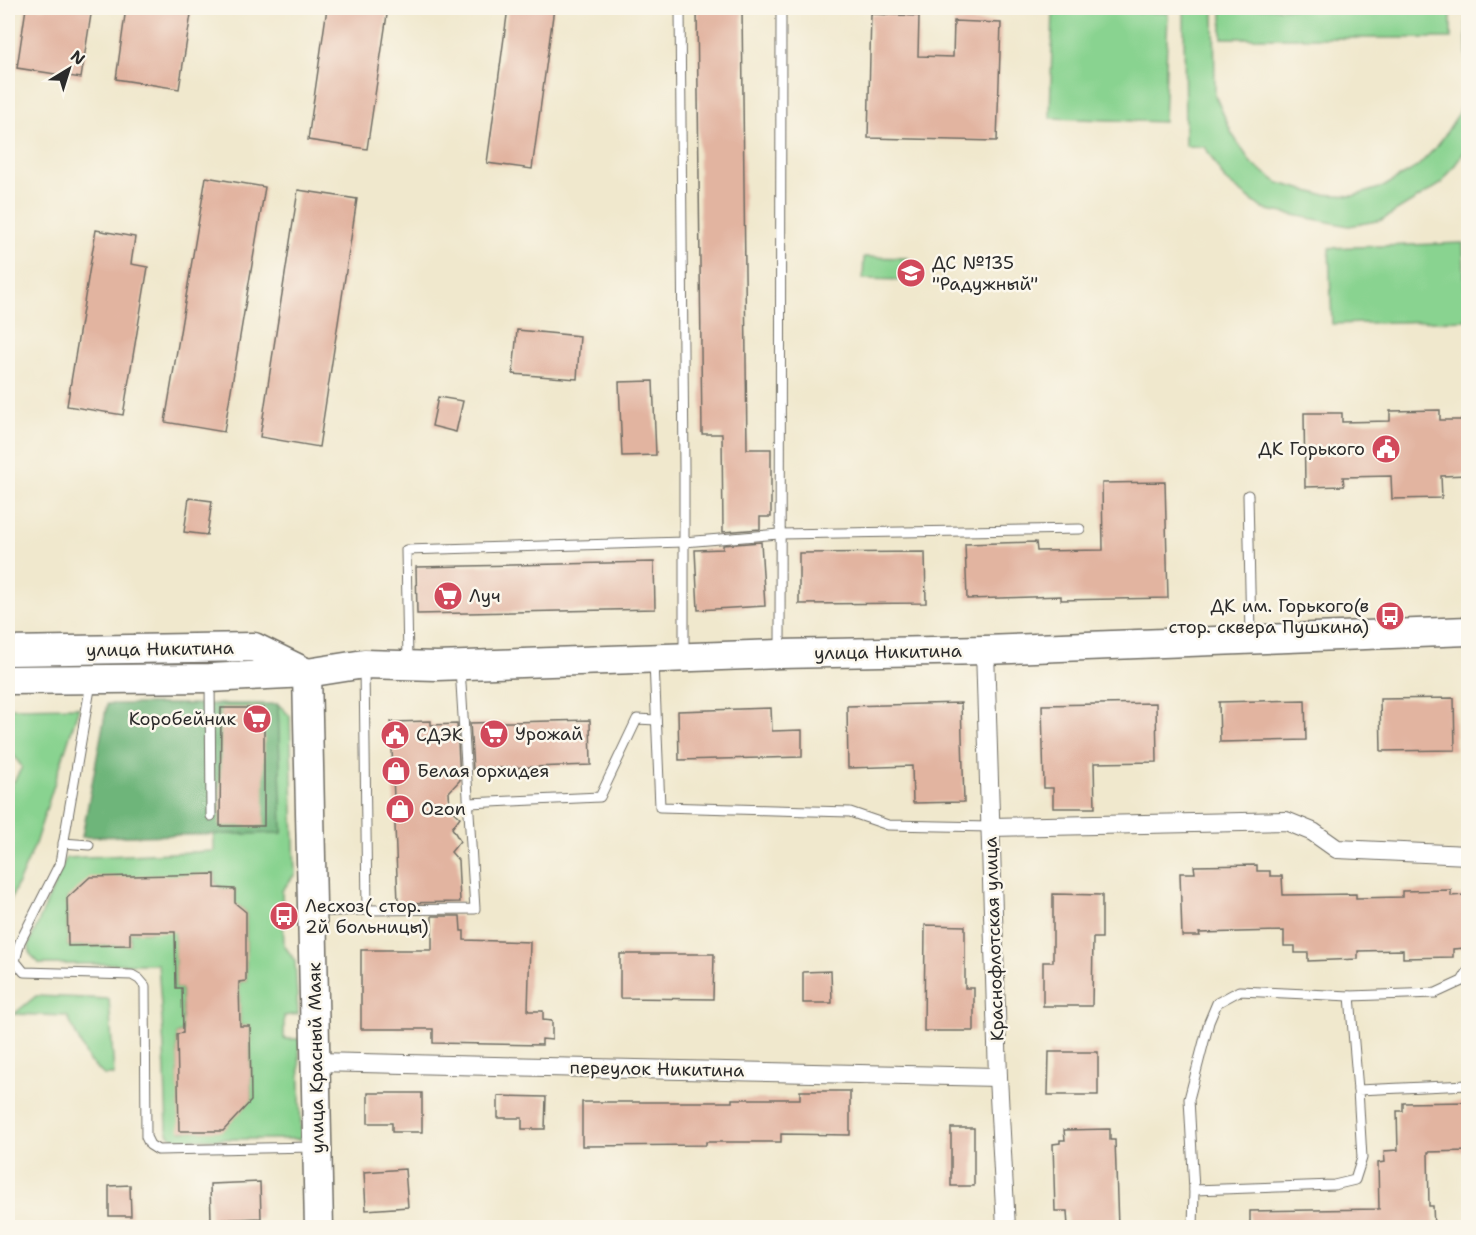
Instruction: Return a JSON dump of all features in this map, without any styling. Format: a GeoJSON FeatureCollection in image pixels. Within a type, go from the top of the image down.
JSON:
{"type":"FeatureCollection","features":[{"type":"Feature","properties":{"kind":"main road","name":"улица Никитина"},"geometry":{"type":"LineString","coordinates":[[8,680],[210,678],[307,673],[364,664],[460,665],[780,654],[985,650],[1468,631]]}},
{"type":"Feature","properties":{"kind":"main road","name":"улица Никитина"},"geometry":{"type":"LineString","coordinates":[[8,651],[254,647],[307,673]]}},
{"type":"Feature","properties":{"kind":"main road","name":"улица Красный Маяк"},"geometry":{"type":"LineString","coordinates":[[307,673],[319,1227]]}},
{"type":"Feature","properties":{"kind":"street","name":"Краснофлотская улица"},"geometry":{"type":"LineString","coordinates":[[985,650],[998,1077],[1006,1227]]}},
{"type":"Feature","properties":{"kind":"street"},"geometry":{"type":"LineString","coordinates":[[991,827],[1286,821],[1313,832],[1337,849],[1468,855]]}},
{"type":"Feature","properties":{"kind":"street","name":"переулок Никитина"},"geometry":{"type":"LineString","coordinates":[[316,1062],[998,1077]]}},
{"type":"Feature","properties":{"kind":"lane"},"geometry":{"type":"LineString","coordinates":[[680,8],[684,658]]}},
{"type":"Feature","properties":{"kind":"lane"},"geometry":{"type":"LineString","coordinates":[[780,654],[781,8]]}},
{"type":"Feature","properties":{"kind":"lane"},"geometry":{"type":"LineString","coordinates":[[1248,495],[1251,640]]}},
{"type":"Feature","properties":{"kind":"lane"},"geometry":{"type":"LineString","coordinates":[[408,664],[406,550],[684,542],[779,534],[1080,529]]}},
{"type":"Feature","properties":{"kind":"lane"},"geometry":{"type":"LineString","coordinates":[[654,659],[660,807],[850,812],[888,825],[991,827]]}},
{"type":"Feature","properties":{"kind":"lane"},"geometry":{"type":"LineString","coordinates":[[364,664],[367,910]]}},
{"type":"Feature","properties":{"kind":"lane"},"geometry":{"type":"LineString","coordinates":[[313,912],[475,909],[460,665]]}},
{"type":"Feature","properties":{"kind":"lane"},"geometry":{"type":"LineString","coordinates":[[210,678],[211,816]]}},
{"type":"Feature","properties":{"kind":"lane"},"geometry":{"type":"LineString","coordinates":[[91,680],[60,863],[20,942],[15,961],[24,972],[132,975],[139,979],[144,986],[146,1137],[150,1145],[158,1150],[317,1147]]}},
{"type":"Feature","properties":{"kind":"lane"},"geometry":{"type":"LineString","coordinates":[[469,802],[600,797],[637,720],[656,720]]}},
{"type":"Feature","properties":{"kind":"lane"},"geometry":{"type":"LineString","coordinates":[[63,843],[89,845]]}},
{"type":"Feature","properties":{"kind":"lane"},"geometry":{"type":"LineString","coordinates":[[1193,1227],[1194,1190],[1189,1099],[1209,1022],[1217,1003],[1239,991],[1350,996],[1436,993],[1462,981],[1468,971]]}},
{"type":"Feature","properties":{"kind":"lane"},"geometry":{"type":"LineString","coordinates":[[1194,1190],[1334,1185],[1355,1180],[1362,1158],[1350,996]]}},
{"type":"Feature","properties":{"kind":"lane"},"geometry":{"type":"LineString","coordinates":[[1358,1090],[1468,1085]]}},
{"type":"Feature","properties":{"kind":"green space"},"geometry":{"type":"Polygon","coordinates":[[[1184,8],[1214,8],[1215,95],[1232,134],[1252,164],[1279,183],[1319,194],[1353,196],[1383,187],[1417,167],[1439,144],[1457,116],[1467,86],[1466,8],[1468,8],[1468,147],[1441,184],[1382,220],[1349,226],[1263,209],[1225,180],[1205,147],[1185,146],[1184,8]]]}},
{"type":"Feature","properties":{"kind":"green space"},"geometry":{"type":"Polygon","coordinates":[[[1222,8],[1451,8],[1451,38],[1222,38],[1222,8]]]}},
{"type":"Feature","properties":{"kind":"green space"},"geometry":{"type":"Polygon","coordinates":[[[1053,9],[1168,13],[1164,122],[1050,118],[1053,9]]]}},
{"type":"Feature","properties":{"kind":"green space"},"geometry":{"type":"Polygon","coordinates":[[[1463,243],[1466,320],[1332,324],[1329,248],[1463,243]]]}},
{"type":"Feature","properties":{"kind":"green space"},"geometry":{"type":"Polygon","coordinates":[[[864,257],[908,258],[907,280],[863,279],[864,257]]]}},
{"type":"Feature","properties":{"kind":"green space"},"geometry":{"type":"Polygon","coordinates":[[[107,704],[278,704],[282,833],[82,837],[107,704]]]}},
{"type":"Feature","properties":{"kind":"green space"},"geometry":{"type":"Polygon","coordinates":[[[278,704],[290,716],[295,874],[282,891],[284,945],[295,961],[298,1014],[284,1016],[284,1039],[299,1039],[301,1139],[175,1139],[169,1135],[167,1129],[158,964],[40,964],[30,954],[29,944],[66,858],[214,851],[214,834],[282,833],[278,704]],[[215,874],[67,898],[68,946],[130,945],[130,932],[151,932],[175,919],[176,988],[182,988],[183,1031],[177,1034],[180,1131],[223,1130],[251,1100],[250,1026],[240,1026],[239,982],[246,981],[246,912],[235,903],[235,890],[222,889],[215,883],[215,874]]]}},
{"type":"Feature","properties":{"kind":"green space"},"geometry":{"type":"Polygon","coordinates":[[[79,707],[34,847],[8,906],[8,792],[22,767],[8,747],[8,708],[79,707]]]}},
{"type":"Feature","properties":{"kind":"green space"},"geometry":{"type":"Polygon","coordinates":[[[36,996],[109,999],[114,1075],[104,1075],[89,1061],[67,1016],[14,1014],[36,996]]]}},
{"type":"Feature","properties":{"kind":"building"},"geometry":{"type":"Polygon","coordinates":[[[26,8],[92,8],[81,78],[17,68],[26,8]]]}},
{"type":"Feature","properties":{"kind":"building"},"geometry":{"type":"Polygon","coordinates":[[[126,8],[192,8],[179,89],[116,79],[126,8]]]}},
{"type":"Feature","properties":{"kind":"building"},"geometry":{"type":"Polygon","coordinates":[[[327,8],[388,8],[367,149],[308,140],[327,8]]]}},
{"type":"Feature","properties":{"kind":"building"},"geometry":{"type":"Polygon","coordinates":[[[508,8],[554,8],[532,169],[487,163],[508,8]]]}},
{"type":"Feature","properties":{"kind":"building"},"geometry":{"type":"Polygon","coordinates":[[[697,8],[742,8],[747,449],[771,449],[771,517],[760,517],[760,529],[723,532],[722,434],[702,434],[697,8]]]}},
{"type":"Feature","properties":{"kind":"building"},"geometry":{"type":"Polygon","coordinates":[[[871,14],[919,16],[918,56],[953,57],[954,21],[1001,23],[997,141],[868,138],[871,14]]]}},
{"type":"Feature","properties":{"kind":"building"},"geometry":{"type":"Polygon","coordinates":[[[206,177],[265,187],[224,432],[165,422],[206,177]]]}},
{"type":"Feature","properties":{"kind":"building"},"geometry":{"type":"Polygon","coordinates":[[[298,190],[357,199],[319,447],[260,437],[298,190]]]}},
{"type":"Feature","properties":{"kind":"building"},"geometry":{"type":"Polygon","coordinates":[[[96,230],[135,237],[131,264],[148,267],[123,415],[67,406],[96,230]]]}},
{"type":"Feature","properties":{"kind":"building"},"geometry":{"type":"Polygon","coordinates":[[[517,330],[580,336],[577,379],[513,374],[517,330]]]}},
{"type":"Feature","properties":{"kind":"building"},"geometry":{"type":"Polygon","coordinates":[[[653,381],[656,455],[622,456],[619,382],[653,381]]]}},
{"type":"Feature","properties":{"kind":"building"},"geometry":{"type":"Polygon","coordinates":[[[438,397],[463,401],[456,432],[432,426],[438,397]]]}},
{"type":"Feature","properties":{"kind":"building","name":"ДК Горького"},"geometry":{"type":"Polygon","coordinates":[[[1440,410],[1440,420],[1468,420],[1468,475],[1441,476],[1442,498],[1392,499],[1391,476],[1343,477],[1344,486],[1305,487],[1304,413],[1342,413],[1342,422],[1390,421],[1390,411],[1440,410]]]}},
{"type":"Feature","properties":{"kind":"building"},"geometry":{"type":"Polygon","coordinates":[[[1165,482],[1168,598],[1061,600],[1061,596],[967,599],[965,544],[1036,542],[1037,551],[1103,550],[1102,483],[1165,482]]]}},
{"type":"Feature","properties":{"kind":"building"},"geometry":{"type":"Polygon","coordinates":[[[189,498],[212,501],[207,535],[184,532],[189,498]]]}},
{"type":"Feature","properties":{"kind":"building"},"geometry":{"type":"Polygon","coordinates":[[[761,542],[765,606],[698,610],[695,550],[723,549],[723,545],[761,542]]]}},
{"type":"Feature","properties":{"kind":"building"},"geometry":{"type":"Polygon","coordinates":[[[925,552],[926,603],[799,604],[799,553],[925,552]]]}},
{"type":"Feature","properties":{"kind":"building"},"geometry":{"type":"Polygon","coordinates":[[[654,562],[655,609],[417,614],[416,567],[654,562]]]}},
{"type":"Feature","properties":{"kind":"building"},"geometry":{"type":"Polygon","coordinates":[[[1454,698],[1455,750],[1381,751],[1380,699],[1454,698]]]}},
{"type":"Feature","properties":{"kind":"building"},"geometry":{"type":"Polygon","coordinates":[[[1305,700],[1306,740],[1220,742],[1219,702],[1305,700]]]}},
{"type":"Feature","properties":{"kind":"building"},"geometry":{"type":"Polygon","coordinates":[[[961,703],[964,802],[913,803],[912,766],[848,768],[847,706],[961,703]]]}},
{"type":"Feature","properties":{"kind":"building"},"geometry":{"type":"Polygon","coordinates":[[[1156,703],[1157,762],[1094,763],[1095,808],[1053,808],[1053,788],[1044,788],[1042,705],[1156,703]]]}},
{"type":"Feature","properties":{"kind":"building"},"geometry":{"type":"Polygon","coordinates":[[[221,708],[264,708],[264,826],[220,826],[221,708]]]}},
{"type":"Feature","properties":{"kind":"building"},"geometry":{"type":"Polygon","coordinates":[[[771,708],[772,731],[802,730],[802,757],[679,760],[678,711],[771,708]]]}},
{"type":"Feature","properties":{"kind":"building"},"geometry":{"type":"Polygon","coordinates":[[[590,720],[591,765],[473,769],[470,723],[590,720]]]}},
{"type":"Feature","properties":{"kind":"building"},"geometry":{"type":"Polygon","coordinates":[[[431,721],[431,725],[457,724],[460,780],[449,792],[450,808],[460,817],[452,828],[460,841],[451,852],[458,860],[460,902],[398,903],[391,722],[431,721]]]}},
{"type":"Feature","properties":{"kind":"building"},"geometry":{"type":"Polygon","coordinates":[[[1257,865],[1257,871],[1270,871],[1270,876],[1282,876],[1283,895],[1356,894],[1356,898],[1402,897],[1402,891],[1451,890],[1451,896],[1465,895],[1465,900],[1468,900],[1466,948],[1453,949],[1453,957],[1403,958],[1403,950],[1358,951],[1358,959],[1308,961],[1308,953],[1295,953],[1295,946],[1284,946],[1284,931],[1199,933],[1200,936],[1182,936],[1180,873],[1195,873],[1194,866],[1257,865]]]}},
{"type":"Feature","properties":{"kind":"building"},"geometry":{"type":"Polygon","coordinates":[[[215,874],[215,888],[235,889],[235,903],[246,912],[246,981],[239,982],[240,1026],[250,1026],[251,1101],[223,1131],[179,1131],[177,1034],[183,1033],[182,988],[176,988],[175,932],[130,932],[130,945],[68,946],[67,898],[90,877],[215,874]]]}},
{"type":"Feature","properties":{"kind":"building"},"geometry":{"type":"Polygon","coordinates":[[[1053,894],[1102,895],[1102,938],[1093,938],[1092,1006],[1043,1006],[1043,962],[1053,962],[1053,894]]]}},
{"type":"Feature","properties":{"kind":"building"},"geometry":{"type":"Polygon","coordinates":[[[432,916],[460,916],[464,940],[530,942],[528,1011],[543,1011],[543,1020],[552,1021],[552,1040],[542,1039],[542,1045],[433,1043],[433,1029],[361,1029],[361,950],[432,950],[432,916]]]}},
{"type":"Feature","properties":{"kind":"building"},"geometry":{"type":"Polygon","coordinates":[[[925,925],[965,926],[965,988],[974,988],[974,1031],[924,1031],[925,925]]]}},
{"type":"Feature","properties":{"kind":"building"},"geometry":{"type":"Polygon","coordinates":[[[620,954],[714,954],[713,999],[620,998],[620,954]]]}},
{"type":"Feature","properties":{"kind":"building"},"geometry":{"type":"Polygon","coordinates":[[[831,971],[832,1003],[803,1003],[803,972],[831,971]]]}},
{"type":"Feature","properties":{"kind":"building"},"geometry":{"type":"Polygon","coordinates":[[[1049,1052],[1098,1052],[1098,1095],[1048,1095],[1049,1052]]]}},
{"type":"Feature","properties":{"kind":"building"},"geometry":{"type":"Polygon","coordinates":[[[800,1091],[850,1091],[850,1135],[781,1134],[781,1142],[582,1146],[582,1102],[732,1102],[732,1099],[800,1099],[800,1091]]]}},
{"type":"Feature","properties":{"kind":"building"},"geometry":{"type":"Polygon","coordinates":[[[368,1093],[422,1093],[422,1132],[392,1132],[392,1123],[368,1123],[368,1093]]]}},
{"type":"Feature","properties":{"kind":"building"},"geometry":{"type":"Polygon","coordinates":[[[498,1096],[546,1097],[545,1129],[522,1129],[522,1118],[498,1118],[498,1096]]]}},
{"type":"Feature","properties":{"kind":"building"},"geometry":{"type":"Polygon","coordinates":[[[1468,1102],[1468,1151],[1428,1152],[1429,1206],[1433,1206],[1434,1227],[1250,1227],[1250,1211],[1379,1209],[1378,1163],[1385,1162],[1384,1151],[1398,1150],[1397,1111],[1403,1111],[1403,1103],[1468,1102]]]}},
{"type":"Feature","properties":{"kind":"building"},"geometry":{"type":"Polygon","coordinates":[[[951,1128],[974,1128],[974,1186],[951,1186],[951,1128]]]}},
{"type":"Feature","properties":{"kind":"building"},"geometry":{"type":"Polygon","coordinates":[[[1110,1129],[1110,1140],[1115,1140],[1118,1227],[1068,1227],[1067,1211],[1055,1211],[1053,1144],[1065,1140],[1064,1130],[1110,1129]]]}},
{"type":"Feature","properties":{"kind":"building"},"geometry":{"type":"Polygon","coordinates":[[[405,1169],[408,1207],[366,1210],[364,1172],[405,1169]]]}},
{"type":"Feature","properties":{"kind":"building"},"geometry":{"type":"Polygon","coordinates":[[[260,1182],[261,1218],[211,1220],[210,1184],[260,1182]]]}},
{"type":"Feature","properties":{"kind":"building"},"geometry":{"type":"Polygon","coordinates":[[[130,1185],[131,1216],[109,1216],[109,1186],[130,1185]]]}},
{"type":"Feature","properties":{"kind":"place","name":"ДС №135 \"Радужный\""},"geometry":{"type":"Point","coordinates":[911,273]}},
{"type":"Feature","properties":{"kind":"place","name":"ДК Горького"},"geometry":{"type":"Point","coordinates":[1386,449]}},
{"type":"Feature","properties":{"kind":"place","name":"Луч"},"geometry":{"type":"Point","coordinates":[448,596]}},
{"type":"Feature","properties":{"kind":"place","name":"ДК им. Горького(в стор. сквера Пушкина)"},"geometry":{"type":"Point","coordinates":[1390,616]}},
{"type":"Feature","properties":{"kind":"place","name":"Коробейник"},"geometry":{"type":"Point","coordinates":[257,719]}},
{"type":"Feature","properties":{"kind":"place","name":"Урожай"},"geometry":{"type":"Point","coordinates":[494,734]}},
{"type":"Feature","properties":{"kind":"place","name":"СДЭК"},"geometry":{"type":"Point","coordinates":[395,735]}},
{"type":"Feature","properties":{"kind":"place","name":"Белая орхидея"},"geometry":{"type":"Point","coordinates":[396,771]}},
{"type":"Feature","properties":{"kind":"place","name":"Ozon"},"geometry":{"type":"Point","coordinates":[400,809]}},
{"type":"Feature","properties":{"kind":"place","name":"Лесхоз( стор. 2й больницы)"},"geometry":{"type":"Point","coordinates":[284,916]}}]}
